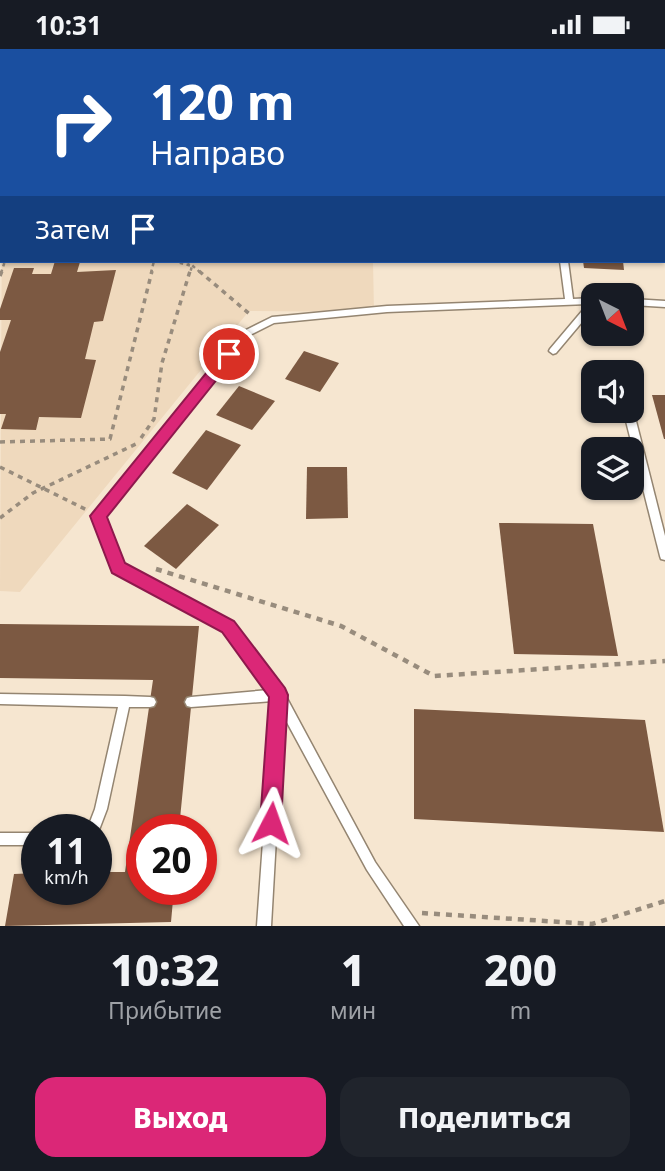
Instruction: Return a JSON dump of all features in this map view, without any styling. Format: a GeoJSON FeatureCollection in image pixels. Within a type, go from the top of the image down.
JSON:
{"type":"FeatureCollection","features":[{"type":"Feature","properties":{"kind":"lane"},"geometry":{"type":"LineString","coordinates":[[564,263],[569,301]]}},
{"type":"Feature","properties":{"kind":"lane"},"geometry":{"type":"LineString","coordinates":[[412,926],[371,866],[279,695],[228,626],[118,568],[99,516],[245,334],[272,320],[387,309],[581,302]]}},
{"type":"Feature","properties":{"kind":"lane"},"geometry":{"type":"LineString","coordinates":[[644,303],[665,304]]}},
{"type":"Feature","properties":{"kind":"lane"},"geometry":{"type":"LineString","coordinates":[[553,351],[581,317]]}},
{"type":"Feature","properties":{"kind":"lane"},"geometry":{"type":"LineString","coordinates":[[632,423],[665,556]]}},
{"type":"Feature","properties":{"kind":"lane"},"geometry":{"type":"LineString","coordinates":[[191,702],[279,695]]}},
{"type":"Feature","properties":{"kind":"lane"},"geometry":{"type":"LineString","coordinates":[[264,926],[279,695]]}},
{"type":"Feature","properties":{"kind":"lane"},"geometry":{"type":"LineString","coordinates":[[0,699],[150,702]]}},
{"type":"Feature","properties":{"kind":"lane"},"geometry":{"type":"LineString","coordinates":[[99,814],[125,701]]}},
{"type":"Feature","properties":{"kind":"lane"},"geometry":{"type":"LineString","coordinates":[[0,839],[21,839]]}},
{"type":"Feature","properties":{"kind":"path"},"geometry":{"type":"LineString","coordinates":[[0,442],[110,439],[154,263]]}},
{"type":"Feature","properties":{"kind":"path"},"geometry":{"type":"LineString","coordinates":[[181,263],[192,266]]}},
{"type":"Feature","properties":{"kind":"path"},"geometry":{"type":"LineString","coordinates":[[189,263],[248,312]]}},
{"type":"Feature","properties":{"kind":"path"},"geometry":{"type":"LineString","coordinates":[[0,517],[44,489],[136,444],[154,419],[162,363],[192,266]]}},
{"type":"Feature","properties":{"kind":"path"},"geometry":{"type":"LineString","coordinates":[[0,467],[87,510]]}},
{"type":"Feature","properties":{"kind":"path"},"geometry":{"type":"LineString","coordinates":[[154,569],[341,626],[434,676],[665,661]]}},
{"type":"Feature","properties":{"kind":"path"},"geometry":{"type":"LineString","coordinates":[[402,912],[592,924],[665,901]]}},
{"type":"Feature","properties":{"kind":"shaded area"},"geometry":{"type":"Polygon","coordinates":[[[2,263],[373,263],[374,312],[249,311],[20,592],[0,591],[2,263]]]}},
{"type":"Feature","properties":{"kind":"building"},"geometry":{"type":"Polygon","coordinates":[[[54,263],[80,263],[77,272],[116,270],[103,321],[94,322],[85,359],[96,360],[81,418],[39,417],[36,430],[1,429],[6,414],[0,414],[0,352],[11,320],[0,320],[0,309],[14,268],[34,268],[32,274],[51,274],[54,263]]]}},
{"type":"Feature","properties":{"kind":"building"},"geometry":{"type":"Polygon","coordinates":[[[583,263],[623,263],[624,270],[584,268],[583,263]]]}},
{"type":"Feature","properties":{"kind":"building"},"geometry":{"type":"Polygon","coordinates":[[[304,351],[339,363],[320,392],[285,379],[304,351]]]}},
{"type":"Feature","properties":{"kind":"building"},"geometry":{"type":"Polygon","coordinates":[[[239,386],[275,401],[252,430],[216,415],[239,386]]]}},
{"type":"Feature","properties":{"kind":"building"},"geometry":{"type":"Polygon","coordinates":[[[652,395],[665,395],[665,439],[664,439],[652,395]]]}},
{"type":"Feature","properties":{"kind":"building"},"geometry":{"type":"Polygon","coordinates":[[[206,430],[241,445],[207,490],[172,473],[206,430]]]}},
{"type":"Feature","properties":{"kind":"building"},"geometry":{"type":"Polygon","coordinates":[[[307,467],[347,467],[348,518],[306,519],[307,467]]]}},
{"type":"Feature","properties":{"kind":"building"},"geometry":{"type":"Polygon","coordinates":[[[187,504],[219,525],[176,569],[144,546],[187,504]]]}},
{"type":"Feature","properties":{"kind":"building"},"geometry":{"type":"Polygon","coordinates":[[[499,523],[593,524],[618,656],[514,654],[499,523]]]}},
{"type":"Feature","properties":{"kind":"building"},"geometry":{"type":"Polygon","coordinates":[[[0,624],[199,626],[180,814],[133,814],[153,680],[0,678],[0,624]]]}},
{"type":"Feature","properties":{"kind":"building"},"geometry":{"type":"Polygon","coordinates":[[[414,709],[645,720],[664,832],[414,819],[414,709]]]}},
{"type":"Feature","properties":{"kind":"building"},"geometry":{"type":"Polygon","coordinates":[[[126,865],[126,905],[173,905],[171,922],[5,926],[14,874],[21,874],[21,905],[112,905],[112,872],[125,872],[126,865]]]}},
{"type":"Feature","properties":{"kind":"route"},"geometry":{"type":"LineString","coordinates":[[229,354],[99,516],[118,568],[228,626],[279,695],[271,823]]}}]}
